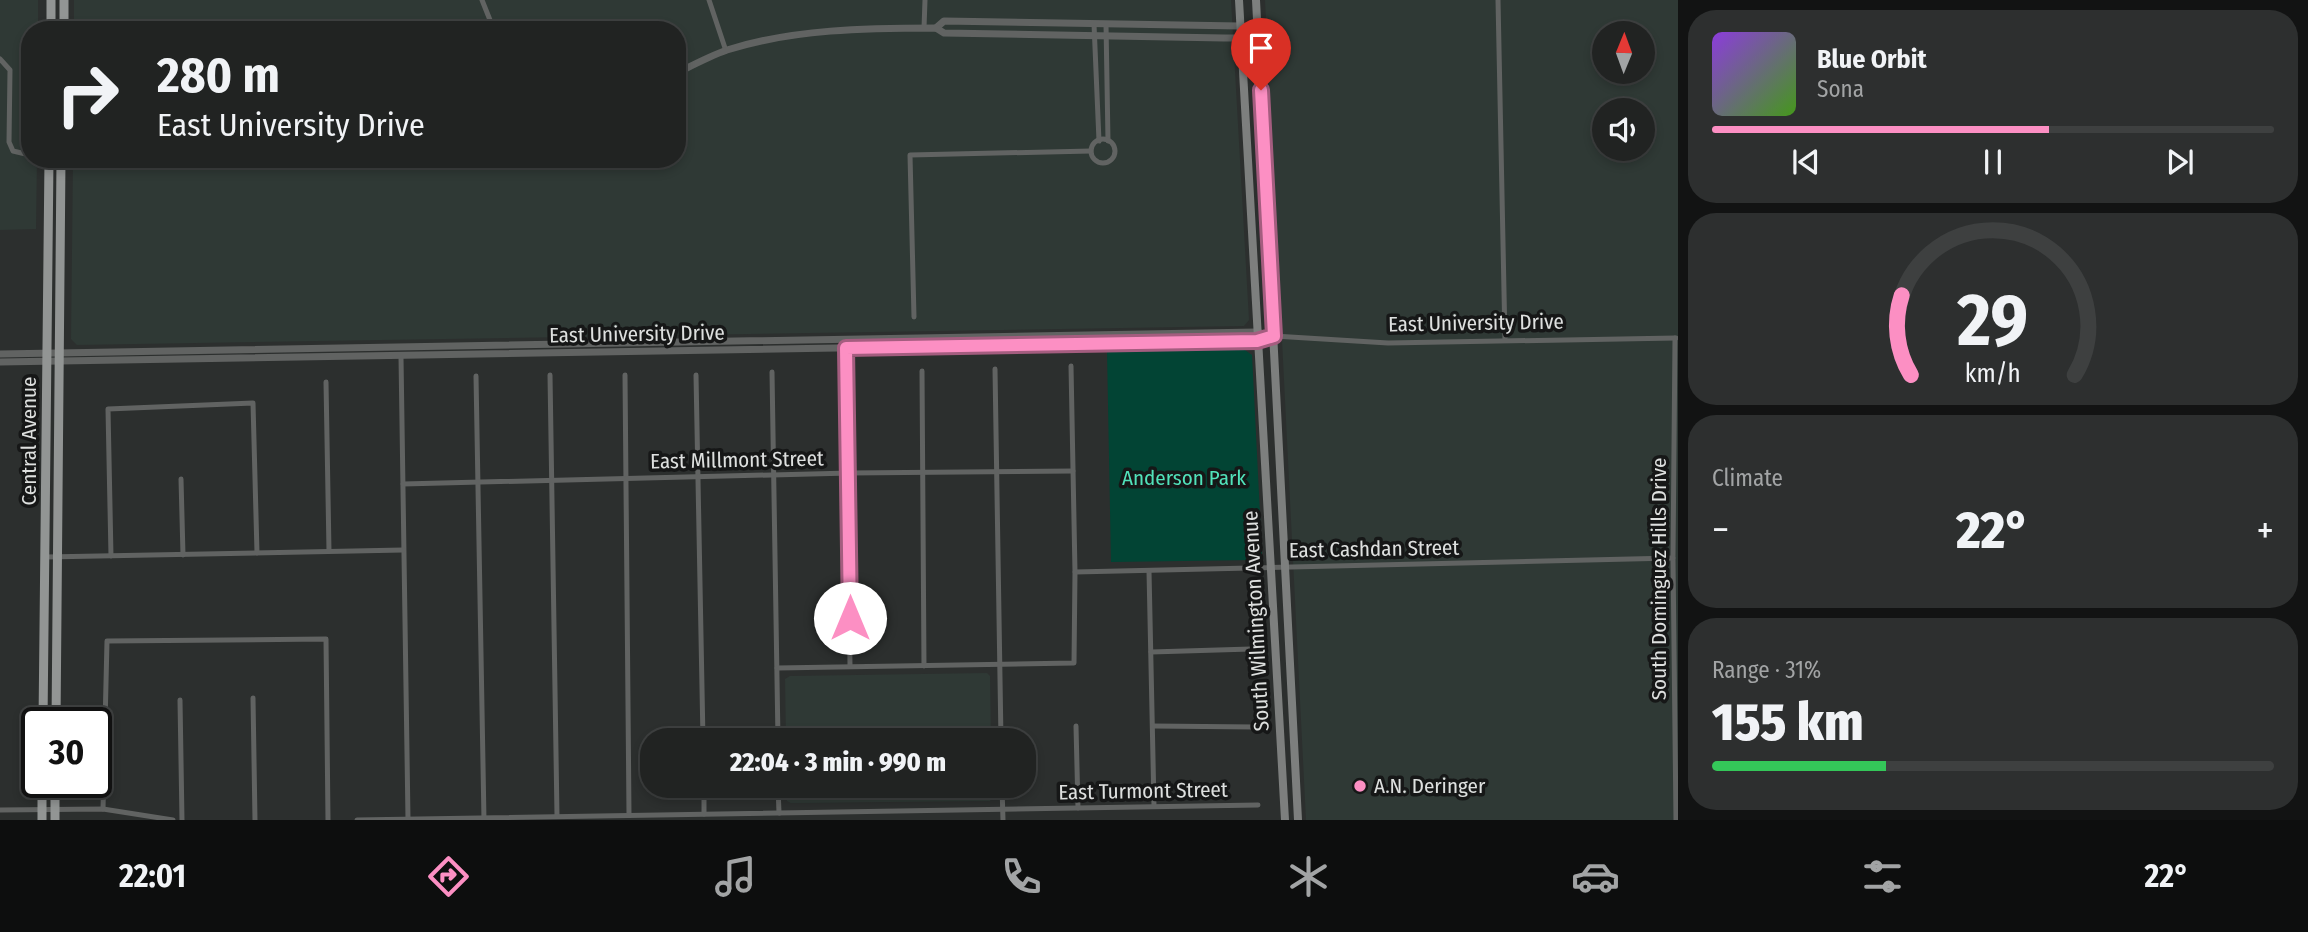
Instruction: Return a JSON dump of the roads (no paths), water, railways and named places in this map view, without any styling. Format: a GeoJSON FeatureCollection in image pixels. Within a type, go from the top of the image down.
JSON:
{"type":"FeatureCollection","features":[{"type":"Feature","properties":{"kind":"main road","name":"South Wilmington Avenue"},"geometry":{"type":"LineString","coordinates":[[1239,0],[1285,820]]}},
{"type":"Feature","properties":{"kind":"main road","name":"South Wilmington Avenue"},"geometry":{"type":"LineString","coordinates":[[1256,0],[1298,820]]}},
{"type":"Feature","properties":{"kind":"main road"},"geometry":{"type":"LineString","coordinates":[[51,21],[51,3],[64,3],[64,21]]}},
{"type":"Feature","properties":{"kind":"main road","name":"Central Avenue"},"geometry":{"type":"LineString","coordinates":[[43,707],[50,168]]}},
{"type":"Feature","properties":{"kind":"main road","name":"Central Avenue"},"geometry":{"type":"LineString","coordinates":[[56,707],[61,168]]}},
{"type":"Feature","properties":{"kind":"main road"},"geometry":{"type":"LineString","coordinates":[[49,238],[61,238]]}},
{"type":"Feature","properties":{"kind":"main road"},"geometry":{"type":"LineString","coordinates":[[42,798],[42,820]]}},
{"type":"Feature","properties":{"kind":"main road"},"geometry":{"type":"LineString","coordinates":[[55,798],[55,820]]}},
{"type":"Feature","properties":{"kind":"street"},"geometry":{"type":"LineString","coordinates":[[482,0],[490,21]]}},
{"type":"Feature","properties":{"kind":"street"},"geometry":{"type":"LineString","coordinates":[[709,0],[726,51]]}},
{"type":"Feature","properties":{"kind":"street"},"geometry":{"type":"LineString","coordinates":[[924,28],[925,0]]}},
{"type":"Feature","properties":{"kind":"street"},"geometry":{"type":"LineString","coordinates":[[1498,0],[1505,340]]}},
{"type":"Feature","properties":{"kind":"street"},"geometry":{"type":"LineString","coordinates":[[936,28],[944,21],[1240,26],[1257,32]]}},
{"type":"Feature","properties":{"kind":"street"},"geometry":{"type":"LineString","coordinates":[[1091,151],[1099,141],[1094,24]]}},
{"type":"Feature","properties":{"kind":"street"},"geometry":{"type":"LineString","coordinates":[[1091,151],[1098,162],[1111,160],[1115,152],[1108,141],[1106,24]]}},
{"type":"Feature","properties":{"kind":"street"},"geometry":{"type":"LineString","coordinates":[[686,69],[726,51],[797,36],[874,28],[936,28],[944,33],[1241,38],[1257,32]]}},
{"type":"Feature","properties":{"kind":"street"},"geometry":{"type":"LineString","coordinates":[[0,59],[10,70],[9,142],[13,151],[21,153]]}},
{"type":"Feature","properties":{"kind":"street"},"geometry":{"type":"LineString","coordinates":[[1099,141],[1108,141]]}},
{"type":"Feature","properties":{"kind":"street"},"geometry":{"type":"LineString","coordinates":[[914,317],[911,155],[1091,151]]}},
{"type":"Feature","properties":{"kind":"street","name":"East University Drive"},"geometry":{"type":"LineString","coordinates":[[60,357],[400,347],[846,344],[1274,336],[1383,343],[1676,338]]}},
{"type":"Feature","properties":{"kind":"street","name":"South Dominguez Hills Drive"},"geometry":{"type":"LineString","coordinates":[[1676,338],[1673,558],[1676,820]]}},
{"type":"Feature","properties":{"kind":"street"},"geometry":{"type":"LineString","coordinates":[[846,344],[850,473],[850,665]]}},
{"type":"Feature","properties":{"kind":"street","name":"East University Drive"},"geometry":{"type":"LineString","coordinates":[[0,354],[48,357],[401,357],[846,344]]}},
{"type":"Feature","properties":{"kind":"street"},"geometry":{"type":"LineString","coordinates":[[400,347],[408,819]]}},
{"type":"Feature","properties":{"kind":"street","name":"East University Drive"},"geometry":{"type":"LineString","coordinates":[[0,362],[48,357]]}},
{"type":"Feature","properties":{"kind":"street"},"geometry":{"type":"LineString","coordinates":[[777,668],[1074,663],[1071,366]]}},
{"type":"Feature","properties":{"kind":"street"},"geometry":{"type":"LineString","coordinates":[[995,369],[1001,728]]}},
{"type":"Feature","properties":{"kind":"street"},"geometry":{"type":"LineString","coordinates":[[922,371],[924,666]]}},
{"type":"Feature","properties":{"kind":"street"},"geometry":{"type":"LineString","coordinates":[[772,372],[778,728]]}},
{"type":"Feature","properties":{"kind":"street"},"geometry":{"type":"LineString","coordinates":[[625,375],[629,814]]}},
{"type":"Feature","properties":{"kind":"street"},"geometry":{"type":"LineString","coordinates":[[696,375],[704,728]]}},
{"type":"Feature","properties":{"kind":"street"},"geometry":{"type":"LineString","coordinates":[[476,376],[484,819]]}},
{"type":"Feature","properties":{"kind":"street"},"geometry":{"type":"LineString","coordinates":[[550,376],[557,816]]}},
{"type":"Feature","properties":{"kind":"street"},"geometry":{"type":"LineString","coordinates":[[326,382],[329,551]]}},
{"type":"Feature","properties":{"kind":"street"},"geometry":{"type":"LineString","coordinates":[[111,556],[108,409],[253,403],[257,553]]}},
{"type":"Feature","properties":{"kind":"street","name":"East Millmont Street"},"geometry":{"type":"LineString","coordinates":[[403,484],[850,473],[1073,471]]}},
{"type":"Feature","properties":{"kind":"street"},"geometry":{"type":"LineString","coordinates":[[181,479],[183,555]]}},
{"type":"Feature","properties":{"kind":"street"},"geometry":{"type":"LineString","coordinates":[[46,557],[402,550]]}},
{"type":"Feature","properties":{"kind":"street","name":"East Cashdan Street"},"geometry":{"type":"LineString","coordinates":[[1075,572],[1673,558]]}},
{"type":"Feature","properties":{"kind":"street"},"geometry":{"type":"LineString","coordinates":[[1149,571],[1154,806]]}},
{"type":"Feature","properties":{"kind":"street"},"geometry":{"type":"LineString","coordinates":[[103,809],[107,641],[326,639],[328,820]]}},
{"type":"Feature","properties":{"kind":"street"},"geometry":{"type":"LineString","coordinates":[[1151,652],[1251,649]]}},
{"type":"Feature","properties":{"kind":"street"},"geometry":{"type":"LineString","coordinates":[[253,698],[255,820]]}},
{"type":"Feature","properties":{"kind":"street"},"geometry":{"type":"LineString","coordinates":[[180,700],[182,820]]}},
{"type":"Feature","properties":{"kind":"street"},"geometry":{"type":"LineString","coordinates":[[1076,726],[1078,808]]}},
{"type":"Feature","properties":{"kind":"street"},"geometry":{"type":"LineString","coordinates":[[1153,726],[1255,727]]}},
{"type":"Feature","properties":{"kind":"street"},"geometry":{"type":"LineString","coordinates":[[704,798],[704,814]]}},
{"type":"Feature","properties":{"kind":"street"},"geometry":{"type":"LineString","coordinates":[[778,798],[779,813]]}},
{"type":"Feature","properties":{"kind":"street"},"geometry":{"type":"LineString","coordinates":[[1002,798],[1003,820]]}},
{"type":"Feature","properties":{"kind":"street","name":"East Turmont Street"},"geometry":{"type":"LineString","coordinates":[[357,820],[1258,806]]}},
{"type":"Feature","properties":{"kind":"street"},"geometry":{"type":"LineString","coordinates":[[0,810],[103,809],[173,820]]}},
{"type":"Feature","properties":{"kind":"place","name":"A.N. Deringer"},"geometry":{"type":"Point","coordinates":[1360,786]}},
{"type":"Feature","properties":{"kind":"park label","name":"Anderson Park"},"geometry":{"type":"Point","coordinates":[1184,478]}}]}
